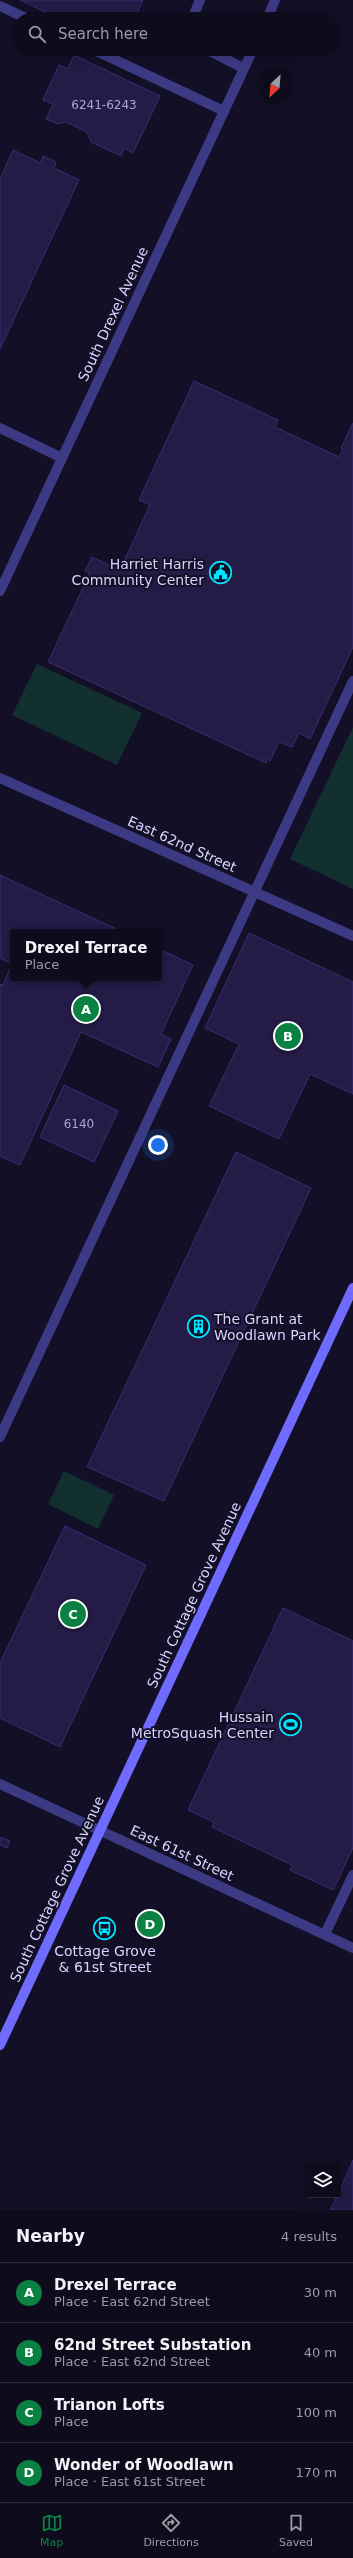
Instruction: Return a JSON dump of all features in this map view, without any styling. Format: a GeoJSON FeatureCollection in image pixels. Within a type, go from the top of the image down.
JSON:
{"type":"FeatureCollection","features":[{"type":"Feature","properties":{"kind":"main road","name":"South Cottage Grove Avenue"},"geometry":{"type":"LineString","coordinates":[[0,2045],[353,1288]]}},
{"type":"Feature","properties":{"kind":"street"},"geometry":{"type":"LineString","coordinates":[[195,12],[200,0]]}},
{"type":"Feature","properties":{"kind":"street"},"geometry":{"type":"LineString","coordinates":[[269,12],[275,0]]}},
{"type":"Feature","properties":{"kind":"street"},"geometry":{"type":"LineString","coordinates":[[0,6],[13,12]]}},
{"type":"Feature","properties":{"kind":"street"},"geometry":{"type":"LineString","coordinates":[[107,56],[224,111]]}},
{"type":"Feature","properties":{"kind":"street"},"geometry":{"type":"LineString","coordinates":[[220,56],[243,68]]}},
{"type":"Feature","properties":{"kind":"street","name":"South Drexel Avenue"},"geometry":{"type":"LineString","coordinates":[[0,591],[249,56]]}},
{"type":"Feature","properties":{"kind":"street"},"geometry":{"type":"LineString","coordinates":[[0,428],[62,458]]}},
{"type":"Feature","properties":{"kind":"street"},"geometry":{"type":"LineString","coordinates":[[0,1437],[353,681]]}},
{"type":"Feature","properties":{"kind":"street","name":"East 62nd Street"},"geometry":{"type":"LineString","coordinates":[[0,778],[353,936]]}},
{"type":"Feature","properties":{"kind":"street","name":"East 61st Street"},"geometry":{"type":"LineString","coordinates":[[0,1784],[353,1948]]}},
{"type":"Feature","properties":{"kind":"street"},"geometry":{"type":"LineString","coordinates":[[325,1934],[353,1875]]}},
{"type":"Feature","properties":{"kind":"green space"},"geometry":{"type":"Polygon","coordinates":[[[37,664],[142,713],[117,765],[12,715],[37,664]]]}},
{"type":"Feature","properties":{"kind":"green space"},"geometry":{"type":"Polygon","coordinates":[[[353,727],[353,889],[290,859],[353,727]]]}},
{"type":"Feature","properties":{"kind":"green space"},"geometry":{"type":"Polygon","coordinates":[[[64,1471],[114,1495],[98,1529],[48,1504],[64,1471]]]}},
{"type":"Feature","properties":{"kind":"building"},"geometry":{"type":"Polygon","coordinates":[[[20,0],[143,0],[137,12],[45,12],[20,0]]]}},
{"type":"Feature","properties":{"kind":"building"},"geometry":{"type":"Polygon","coordinates":[[[74,56],[76,56],[160,96],[133,153],[124,148],[121,156],[91,142],[87,132],[66,122],[58,124],[46,119],[53,104],[43,100],[59,65],[68,69],[74,56]]]}},
{"type":"Feature","properties":{"kind":"building"},"geometry":{"type":"Polygon","coordinates":[[[13,150],[40,163],[43,156],[56,162],[54,168],[79,180],[0,349],[0,179],[13,150]]]}},
{"type":"Feature","properties":{"kind":"building","name":"Harriet Harris Community Center"},"geometry":{"type":"Polygon","coordinates":[[[194,381],[278,420],[275,427],[339,457],[343,449],[341,448],[353,423],[353,647],[310,739],[299,733],[292,747],[279,742],[270,761],[267,759],[266,763],[48,662],[90,573],[85,571],[92,557],[120,570],[150,505],[139,500],[194,381]]]}},
{"type":"Feature","properties":{"kind":"building"},"geometry":{"type":"Polygon","coordinates":[[[0,875],[117,929],[10,929],[10,963],[0,958],[0,875]]]}},
{"type":"Feature","properties":{"kind":"building"},"geometry":{"type":"Polygon","coordinates":[[[249,933],[353,982],[353,1094],[310,1074],[279,1139],[209,1106],[239,1044],[205,1028],[249,933]]]}},
{"type":"Feature","properties":{"kind":"building"},"geometry":{"type":"Polygon","coordinates":[[[162,950],[193,965],[161,1034],[171,1039],[158,1067],[81,1032],[20,1165],[0,1156],[0,984],[3,985],[10,969],[10,981],[162,981],[162,950]]]}},
{"type":"Feature","properties":{"kind":"building"},"geometry":{"type":"Polygon","coordinates":[[[64,1085],[118,1111],[94,1162],[40,1137],[64,1085]]]}},
{"type":"Feature","properties":{"kind":"building","name":"The Grant at Woodlawn Park"},"geometry":{"type":"Polygon","coordinates":[[[236,1152],[311,1188],[164,1501],[87,1467],[236,1152]]]}},
{"type":"Feature","properties":{"kind":"building"},"geometry":{"type":"Polygon","coordinates":[[[65,1526],[146,1565],[60,1747],[0,1718],[0,1663],[65,1526]]]}},
{"type":"Feature","properties":{"kind":"building","name":"Hussain MetroSquash Center"},"geometry":{"type":"Polygon","coordinates":[[[283,1608],[353,1641],[353,1848],[333,1890],[290,1870],[292,1865],[212,1827],[214,1822],[188,1810],[283,1608]]]}},
{"type":"Feature","properties":{"kind":"building"},"geometry":{"type":"Polygon","coordinates":[[[0,1837],[10,1841],[7,1848],[0,1845],[0,1837]]]}},
{"type":"Feature","properties":{"kind":"building"},"geometry":{"type":"Polygon","coordinates":[[[353,2160],[353,2210],[330,2210],[336,2198],[341,2198],[341,2188],[353,2160]]]}},
{"type":"Feature","properties":{"kind":"place","name":"Harriet Harris Community Center"},"geometry":{"type":"Point","coordinates":[220,572]}},
{"type":"Feature","properties":{"kind":"place","name":"Drexel Terrace"},"geometry":{"type":"Point","coordinates":[86,1009]}},
{"type":"Feature","properties":{"kind":"place","name":"62nd Street Substation"},"geometry":{"type":"Point","coordinates":[288,1036]}},
{"type":"Feature","properties":{"kind":"place","name":"The Grant at Woodlawn Park"},"geometry":{"type":"Point","coordinates":[199,1327]}},
{"type":"Feature","properties":{"kind":"place","name":"Trianon Lofts"},"geometry":{"type":"Point","coordinates":[73,1614]}},
{"type":"Feature","properties":{"kind":"place","name":"Hussain MetroSquash Center"},"geometry":{"type":"Point","coordinates":[290,1725]}},
{"type":"Feature","properties":{"kind":"place","name":"Wonder of Woodlawn"},"geometry":{"type":"Point","coordinates":[150,1924]}},
{"type":"Feature","properties":{"kind":"place","name":"Cottage Grove & 61st Street"},"geometry":{"type":"Point","coordinates":[105,1929]}}]}
